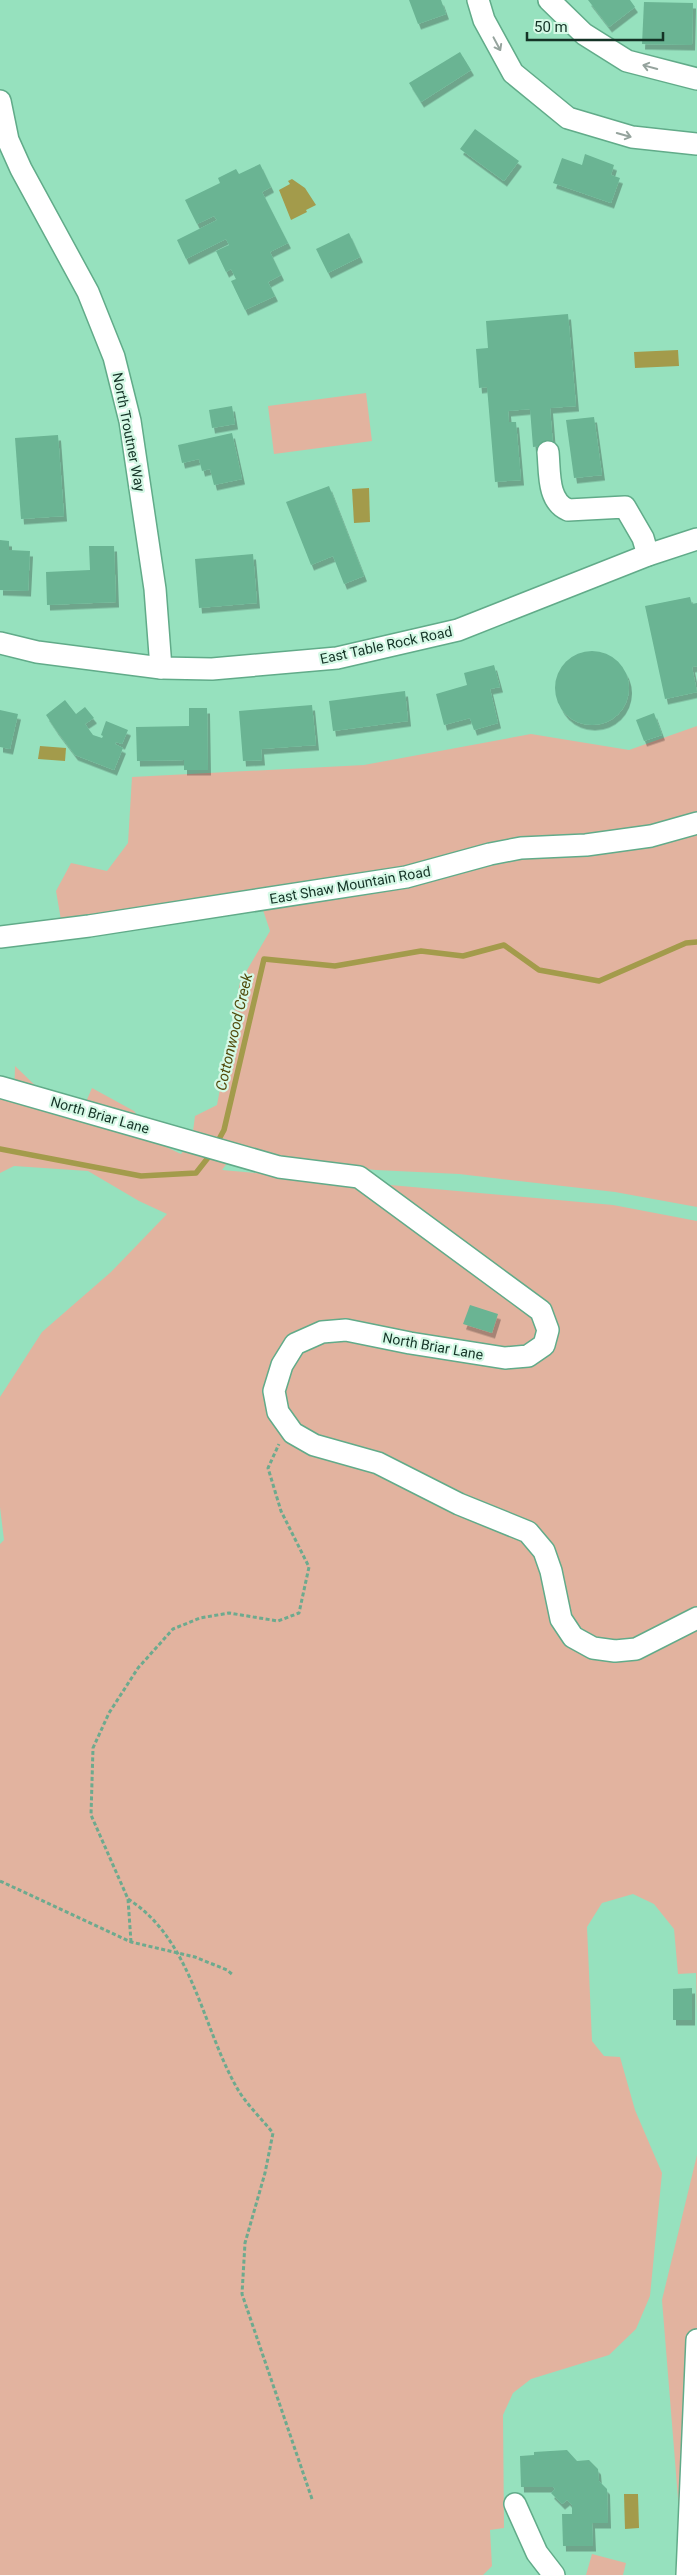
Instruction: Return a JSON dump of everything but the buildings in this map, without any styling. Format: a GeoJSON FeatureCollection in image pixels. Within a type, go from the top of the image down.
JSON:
{"type":"FeatureCollection","features":[{"type":"Feature","properties":{"kind":"street"},"geometry":{"type":"LineString","coordinates":[[478,0],[484,20],[513,73],[568,118],[632,137],[697,144]]}},
{"type":"Feature","properties":{"kind":"street"},"geometry":{"type":"LineString","coordinates":[[549,0],[584,34],[627,61],[697,79]]}},
{"type":"Feature","properties":{"kind":"street","name":"North Troutner Way"},"geometry":{"type":"LineString","coordinates":[[0,101],[8,140],[20,169],[88,292],[114,358],[134,449],[155,589],[161,668]]}},
{"type":"Feature","properties":{"kind":"street"},"geometry":{"type":"LineString","coordinates":[[548,452],[552,490],[555,500],[561,507],[568,510],[625,507],[632,516],[648,555]]}},
{"type":"Feature","properties":{"kind":"street","name":"East Table Rock Road"},"geometry":{"type":"LineString","coordinates":[[0,643],[37,652],[161,668],[212,668],[337,658],[458,630],[648,555],[697,539]]}},
{"type":"Feature","properties":{"kind":"street","name":"East Shaw Mountain Road"},"geometry":{"type":"LineString","coordinates":[[0,937],[89,926],[406,877],[490,854],[521,848],[586,846],[651,836],[697,823]]}},
{"type":"Feature","properties":{"kind":"street","name":"North Briar Lane"},"geometry":{"type":"LineString","coordinates":[[0,1087],[279,1167],[359,1178],[541,1311],[548,1330],[544,1346],[528,1356],[505,1358],[410,1343],[346,1330],[322,1332],[295,1344],[282,1365],[274,1391],[278,1412],[293,1433],[314,1445],[378,1463],[460,1504],[528,1532],[544,1551],[551,1571],[561,1619],[573,1637],[593,1648],[614,1651],[636,1648],[697,1618]]}},
{"type":"Feature","properties":{"kind":"street"},"geometry":{"type":"LineString","coordinates":[[687,2575],[697,2340]]}},
{"type":"Feature","properties":{"kind":"street"},"geometry":{"type":"LineString","coordinates":[[515,2504],[537,2553],[554,2575]]}},
{"type":"Feature","properties":{"kind":"path"},"geometry":{"type":"LineString","coordinates":[[131,1942],[128,1899],[91,1815],[93,1748],[109,1713],[138,1668],[173,1630],[200,1618],[229,1613],[278,1621],[299,1613],[309,1567],[281,1511],[268,1468],[288,1426]]}},
{"type":"Feature","properties":{"kind":"path"},"geometry":{"type":"LineString","coordinates":[[0,1881],[131,1942],[178,1952],[227,1970],[233,1975]]}},
{"type":"Feature","properties":{"kind":"path"},"geometry":{"type":"LineString","coordinates":[[128,1899],[142,1908],[178,1952],[237,2089],[272,2133],[265,2173],[245,2243],[242,2294],[312,2499]]}},
{"type":"Feature","properties":{"kind":"shaded area"},"geometry":{"type":"Polygon","coordinates":[[[292,179],[305,188],[316,205],[291,220],[279,190],[290,184],[288,181],[292,179]]]}},
{"type":"Feature","properties":{"kind":"shaded area"},"geometry":{"type":"Polygon","coordinates":[[[678,350],[679,366],[635,368],[634,352],[678,350]]]}},
{"type":"Feature","properties":{"kind":"shaded area"},"geometry":{"type":"Polygon","coordinates":[[[366,393],[372,441],[274,454],[268,406],[366,393]]]}},
{"type":"Feature","properties":{"kind":"shaded area"},"geometry":{"type":"Polygon","coordinates":[[[369,488],[370,522],[354,523],[352,489],[369,488]]]}},
{"type":"Feature","properties":{"kind":"shaded area"},"geometry":{"type":"Polygon","coordinates":[[[697,726],[697,1207],[615,1192],[459,1174],[376,1170],[233,1155],[222,1170],[613,1205],[697,1221],[697,2014],[696,1973],[678,1974],[674,1929],[654,1904],[633,1894],[602,1903],[587,1927],[592,2041],[604,2056],[620,2057],[635,2110],[662,2173],[650,2296],[636,2329],[609,2355],[531,2379],[513,2393],[503,2415],[504,2528],[490,2530],[492,2566],[483,2575],[0,2575],[0,1544],[4,1540],[0,1507],[0,1397],[42,1332],[111,1272],[167,1214],[139,1201],[88,1171],[14,1166],[0,1173],[0,1099],[14,1103],[15,1066],[66,1115],[79,1118],[92,1088],[134,1111],[158,1143],[181,1154],[192,1139],[195,1116],[217,1105],[240,982],[270,931],[257,892],[61,920],[56,891],[71,863],[107,871],[128,843],[132,777],[364,765],[531,734],[629,750],[697,726]]]}},
{"type":"Feature","properties":{"kind":"shaded area"},"geometry":{"type":"Polygon","coordinates":[[[40,746],[66,748],[65,761],[38,759],[40,746]]]}},
{"type":"Feature","properties":{"kind":"shaded area"},"geometry":{"type":"Polygon","coordinates":[[[697,2155],[697,2575],[680,2523],[662,2300],[697,2155]]]}},
{"type":"Feature","properties":{"kind":"shaded area"},"geometry":{"type":"Polygon","coordinates":[[[624,2494],[638,2494],[639,2528],[625,2529],[624,2494]]]}},
{"type":"Feature","properties":{"kind":"shaded area"},"geometry":{"type":"Polygon","coordinates":[[[592,2554],[626,2563],[623,2575],[586,2575],[592,2554]]]}},
{"type":"Feature","properties":{"kind":"waterway","name":"Cottonwood Creek"},"geometry":{"type":"LineString","coordinates":[[218,1141],[224,1130],[264,959],[335,966],[421,951],[463,956],[504,945],[539,970],[599,981],[686,943],[697,942]]}},
{"type":"Feature","properties":{"kind":"waterway","name":"Cottonwood Creek"},"geometry":{"type":"LineString","coordinates":[[0,1149],[141,1176],[196,1173],[207,1159]]}}]}
